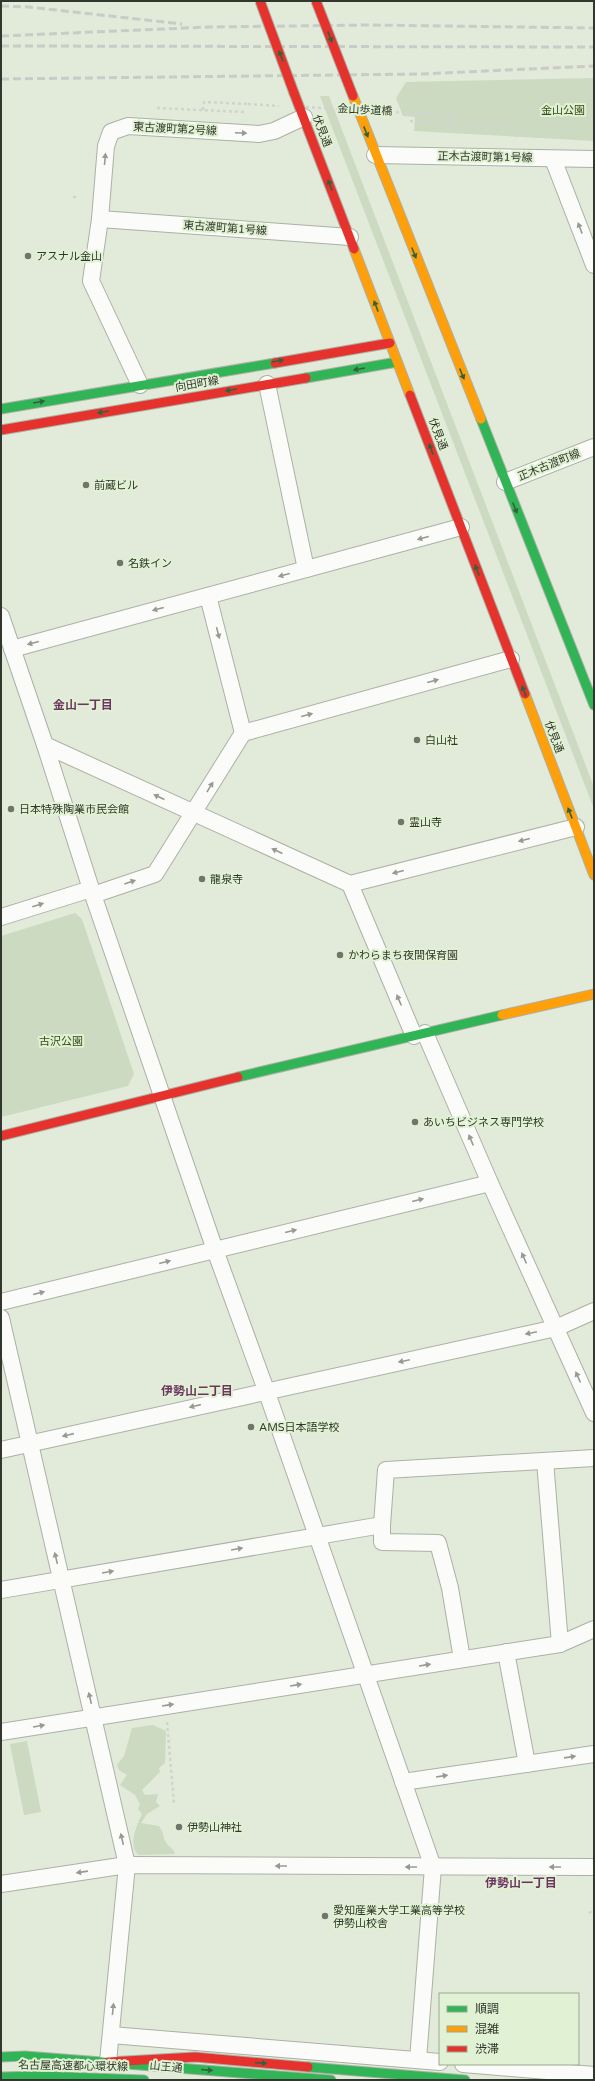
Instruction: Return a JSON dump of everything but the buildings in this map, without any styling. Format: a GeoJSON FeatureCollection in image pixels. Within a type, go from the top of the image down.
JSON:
{"type":"FeatureCollection","features":[{"type":"Feature","properties":{"kind":"main road","name":"伏見通"},"geometry":{"type":"LineString","coordinates":[[260,1],[594,875]]}},
{"type":"Feature","properties":{"kind":"main road"},"geometry":{"type":"LineString","coordinates":[[316,1],[375,155],[593,699]]}},
{"type":"Feature","properties":{"kind":"main road","name":"向田町線"},"geometry":{"type":"LineString","coordinates":[[1,409],[390,342]]}},
{"type":"Feature","properties":{"kind":"main road","name":"向田町線"},"geometry":{"type":"LineString","coordinates":[[1,430],[398,362]]}},
{"type":"Feature","properties":{"kind":"main road"},"geometry":{"type":"LineString","coordinates":[[1,1136],[163,1095],[594,994]]}},
{"type":"Feature","properties":{"kind":"main road","name":"山王通"},"geometry":{"type":"LineString","coordinates":[[1,2057],[25,2056],[331,2080]]}},
{"type":"Feature","properties":{"kind":"main road"},"geometry":{"type":"LineString","coordinates":[[108,2062],[195,2057],[465,2080]]}},
{"type":"Feature","properties":{"kind":"main road","name":"名古屋高速都心環状線"},"geometry":{"type":"LineString","coordinates":[[1,2077],[40,2076],[144,2080]]}},
{"type":"Feature","properties":{"kind":"street","name":"東古渡町第2号線"},"geometry":{"type":"LineString","coordinates":[[100,219],[106,146],[111,132],[128,126],[259,134],[274,131],[303,112]]}},
{"type":"Feature","properties":{"kind":"street","name":"正木古渡町第1号線"},"geometry":{"type":"LineString","coordinates":[[375,155],[594,159]]}},
{"type":"Feature","properties":{"kind":"street"},"geometry":{"type":"LineString","coordinates":[[552,158],[594,265]]}},
{"type":"Feature","properties":{"kind":"street","name":"東古渡町第1号線"},"geometry":{"type":"LineString","coordinates":[[100,219],[350,237]]}},
{"type":"Feature","properties":{"kind":"street"},"geometry":{"type":"LineString","coordinates":[[100,219],[91,281],[140,385]]}},
{"type":"Feature","properties":{"kind":"street"},"geometry":{"type":"LineString","coordinates":[[267,384],[306,569]]}},
{"type":"Feature","properties":{"kind":"street","name":"正木古渡町線"},"geometry":{"type":"LineString","coordinates":[[505,482],[594,447]]}},
{"type":"Feature","properties":{"kind":"street"},"geometry":{"type":"LineString","coordinates":[[12,649],[461,527]]}},
{"type":"Feature","properties":{"kind":"street"},"geometry":{"type":"LineString","coordinates":[[208,596],[243,733]]}},
{"type":"Feature","properties":{"kind":"street"},"geometry":{"type":"LineString","coordinates":[[1,616],[45,745],[92,892],[215,1250],[266,1390],[433,1867],[418,2060]]}},
{"type":"Feature","properties":{"kind":"street"},"geometry":{"type":"LineString","coordinates":[[1,917],[155,874],[243,733],[511,660]]}},
{"type":"Feature","properties":{"kind":"street"},"geometry":{"type":"LineString","coordinates":[[45,745],[350,884],[576,827]]}},
{"type":"Feature","properties":{"kind":"street"},"geometry":{"type":"LineString","coordinates":[[350,884],[490,1183],[594,1412]]}},
{"type":"Feature","properties":{"kind":"street"},"geometry":{"type":"LineString","coordinates":[[1,1302],[490,1183]]}},
{"type":"Feature","properties":{"kind":"street"},"geometry":{"type":"LineString","coordinates":[[1,1450],[266,1390],[556,1328],[594,1312]]}},
{"type":"Feature","properties":{"kind":"street"},"geometry":{"type":"LineString","coordinates":[[1,1318],[128,1865],[108,2062]]}},
{"type":"Feature","properties":{"kind":"street"},"geometry":{"type":"LineString","coordinates":[[462,1659],[450,1588],[438,1543],[382,1542],[386,1470],[594,1458]]}},
{"type":"Feature","properties":{"kind":"street"},"geometry":{"type":"LineString","coordinates":[[545,1461],[560,1644]]}},
{"type":"Feature","properties":{"kind":"street"},"geometry":{"type":"LineString","coordinates":[[1,1590],[382,1525]]}},
{"type":"Feature","properties":{"kind":"street"},"geometry":{"type":"LineString","coordinates":[[1,1732],[94,1716],[560,1644],[594,1629]]}},
{"type":"Feature","properties":{"kind":"street"},"geometry":{"type":"LineString","coordinates":[[506,1652],[527,1764]]}},
{"type":"Feature","properties":{"kind":"street"},"geometry":{"type":"LineString","coordinates":[[403,1782],[594,1754]]}},
{"type":"Feature","properties":{"kind":"street"},"geometry":{"type":"LineString","coordinates":[[1,1884],[128,1865],[594,1867]]}},
{"type":"Feature","properties":{"kind":"street"},"geometry":{"type":"LineString","coordinates":[[111,2035],[439,2062]]}},
{"type":"Feature","properties":{"kind":"street"},"geometry":{"type":"LineString","coordinates":[[475,2065],[594,2075]]}},
{"type":"Feature","properties":{"kind":"path"},"geometry":{"type":"LineString","coordinates":[[204,110],[204,102],[286,106]]}},
{"type":"Feature","properties":{"kind":"path"},"geometry":{"type":"LineString","coordinates":[[158,108],[244,112]]}},
{"type":"Feature","properties":{"kind":"path","name":"金山歩道橋"},"geometry":{"type":"LineString","coordinates":[[303,112],[340,109]]}},
{"type":"Feature","properties":{"kind":"path","name":"金山歩道橋"},"geometry":{"type":"LineString","coordinates":[[363,110],[454,114],[453,123]]}},
{"type":"Feature","properties":{"kind":"path"},"geometry":{"type":"LineString","coordinates":[[410,121],[516,126],[516,140]]}},
{"type":"Feature","properties":{"kind":"path"},"geometry":{"type":"LineString","coordinates":[[73,197],[79,197]]}},
{"type":"Feature","properties":{"kind":"path"},"geometry":{"type":"LineString","coordinates":[[167,1715],[174,1804]]}},
{"type":"Feature","properties":{"kind":"path"},"geometry":{"type":"LineString","coordinates":[[590,1914],[594,1910]]}},
{"type":"Feature","properties":{"kind":"green space","name":"金山公園"},"geometry":{"type":"Polygon","coordinates":[[[594,78],[594,141],[414,131],[415,117],[403,116],[396,98],[406,82],[594,78]]]}},
{"type":"Feature","properties":{"kind":"green space"},"geometry":{"type":"Polygon","coordinates":[[[320,96],[329,96],[594,787],[594,809],[320,96]]]}},
{"type":"Feature","properties":{"kind":"green space","name":"古沢公園"},"geometry":{"type":"Polygon","coordinates":[[[75,913],[82,919],[134,1074],[128,1086],[1,1117],[1,936],[75,913]]]}},
{"type":"Feature","properties":{"kind":"green space"},"geometry":{"type":"Polygon","coordinates":[[[153,1725],[166,1731],[165,1763],[159,1768],[160,1772],[142,1790],[145,1795],[158,1794],[156,1802],[160,1806],[147,1814],[141,1823],[159,1826],[165,1841],[175,1854],[139,1855],[135,1851],[133,1841],[134,1835],[142,1814],[138,1809],[140,1804],[135,1795],[120,1785],[127,1775],[119,1770],[117,1765],[124,1756],[132,1728],[153,1725]]]}},
{"type":"Feature","properties":{"kind":"green space"},"geometry":{"type":"Polygon","coordinates":[[[27,1741],[41,1812],[24,1815],[10,1744],[27,1741]]]}},
{"type":"Feature","properties":{"kind":"railway"},"geometry":{"type":"LineString","coordinates":[[1,6],[29,7],[182,24]]}},
{"type":"Feature","properties":{"kind":"railway"},"geometry":{"type":"LineString","coordinates":[[1,36],[209,27],[369,25],[594,28]]}},
{"type":"Feature","properties":{"kind":"railway"},"geometry":{"type":"LineString","coordinates":[[1,46],[594,47]]}},
{"type":"Feature","properties":{"kind":"railway"},"geometry":{"type":"LineString","coordinates":[[1,79],[421,74],[594,66]]}},
{"type":"Feature","properties":{"kind":"traffic: fast"},"geometry":{"type":"LineString","coordinates":[[306,378],[397,362]]}},
{"type":"Feature","properties":{"kind":"traffic: fast"},"geometry":{"type":"LineString","coordinates":[[1,409],[275,363]]}},
{"type":"Feature","properties":{"kind":"traffic: fast"},"geometry":{"type":"LineString","coordinates":[[481,419],[594,705]]}},
{"type":"Feature","properties":{"kind":"traffic: fast"},"geometry":{"type":"LineString","coordinates":[[238,1077],[502,1015]]}},
{"type":"Feature","properties":{"kind":"traffic: fast"},"geometry":{"type":"LineString","coordinates":[[1,2057],[25,2056],[331,2080]]}},
{"type":"Feature","properties":{"kind":"traffic: fast"},"geometry":{"type":"LineString","coordinates":[[308,2067],[465,2080]]}},
{"type":"Feature","properties":{"kind":"traffic: fast"},"geometry":{"type":"LineString","coordinates":[[1,2077],[40,2076],[144,2080]]}},
{"type":"Feature","properties":{"kind":"traffic: slow"},"geometry":{"type":"LineString","coordinates":[[353,96],[481,419]]}},
{"type":"Feature","properties":{"kind":"traffic: slow"},"geometry":{"type":"LineString","coordinates":[[354,249],[410,395]]}},
{"type":"Feature","properties":{"kind":"traffic: slow"},"geometry":{"type":"LineString","coordinates":[[525,694],[594,875]]}},
{"type":"Feature","properties":{"kind":"traffic: slow"},"geometry":{"type":"LineString","coordinates":[[502,1015],[594,994]]}},
{"type":"Feature","properties":{"kind":"traffic: jam"},"geometry":{"type":"LineString","coordinates":[[260,1],[294,93]]}},
{"type":"Feature","properties":{"kind":"traffic: jam"},"geometry":{"type":"LineString","coordinates":[[316,1],[353,96]]}},
{"type":"Feature","properties":{"kind":"traffic: jam"},"geometry":{"type":"LineString","coordinates":[[294,93],[354,249]]}},
{"type":"Feature","properties":{"kind":"traffic: jam"},"geometry":{"type":"LineString","coordinates":[[275,363],[390,343]]}},
{"type":"Feature","properties":{"kind":"traffic: jam"},"geometry":{"type":"LineString","coordinates":[[1,430],[306,378]]}},
{"type":"Feature","properties":{"kind":"traffic: jam"},"geometry":{"type":"LineString","coordinates":[[410,395],[525,694]]}},
{"type":"Feature","properties":{"kind":"traffic: jam"},"geometry":{"type":"LineString","coordinates":[[1,1136],[238,1077]]}},
{"type":"Feature","properties":{"kind":"traffic: jam"},"geometry":{"type":"LineString","coordinates":[[108,2062],[195,2057],[308,2067]]}},
{"type":"Feature","properties":{"kind":"place","name":"アスナル金山"},"geometry":{"type":"Point","coordinates":[28,256]}},
{"type":"Feature","properties":{"kind":"place","name":"前蔵ビル"},"geometry":{"type":"Point","coordinates":[86,485]}},
{"type":"Feature","properties":{"kind":"place","name":"名鉄イン"},"geometry":{"type":"Point","coordinates":[120,563]}},
{"type":"Feature","properties":{"kind":"place","name":"白山社"},"geometry":{"type":"Point","coordinates":[417,740]}},
{"type":"Feature","properties":{"kind":"place","name":"日本特殊陶業市民会館"},"geometry":{"type":"Point","coordinates":[11,809]}},
{"type":"Feature","properties":{"kind":"place","name":"霊山寺"},"geometry":{"type":"Point","coordinates":[401,822]}},
{"type":"Feature","properties":{"kind":"place","name":"龍泉寺"},"geometry":{"type":"Point","coordinates":[202,879]}},
{"type":"Feature","properties":{"kind":"place","name":"かわらまち夜間保育園"},"geometry":{"type":"Point","coordinates":[340,955]}},
{"type":"Feature","properties":{"kind":"place","name":"あいちビジネス専門学校"},"geometry":{"type":"Point","coordinates":[415,1122]}},
{"type":"Feature","properties":{"kind":"place","name":"AMS日本語学校"},"geometry":{"type":"Point","coordinates":[251,1427]}},
{"type":"Feature","properties":{"kind":"place","name":"伊勢山神社"},"geometry":{"type":"Point","coordinates":[179,1827]}},
{"type":"Feature","properties":{"kind":"place","name":"愛知産業大学工業高等学校 伊勢山校舎"},"geometry":{"type":"Point","coordinates":[325,1916]}},
{"type":"Feature","properties":{"kind":"district","name":"金山一丁目"},"geometry":{"type":"Point","coordinates":[83,705]}},
{"type":"Feature","properties":{"kind":"district","name":"伊勢山二丁目"},"geometry":{"type":"Point","coordinates":[197,1391]}},
{"type":"Feature","properties":{"kind":"district","name":"伊勢山一丁目"},"geometry":{"type":"Point","coordinates":[521,1883]}}]}
